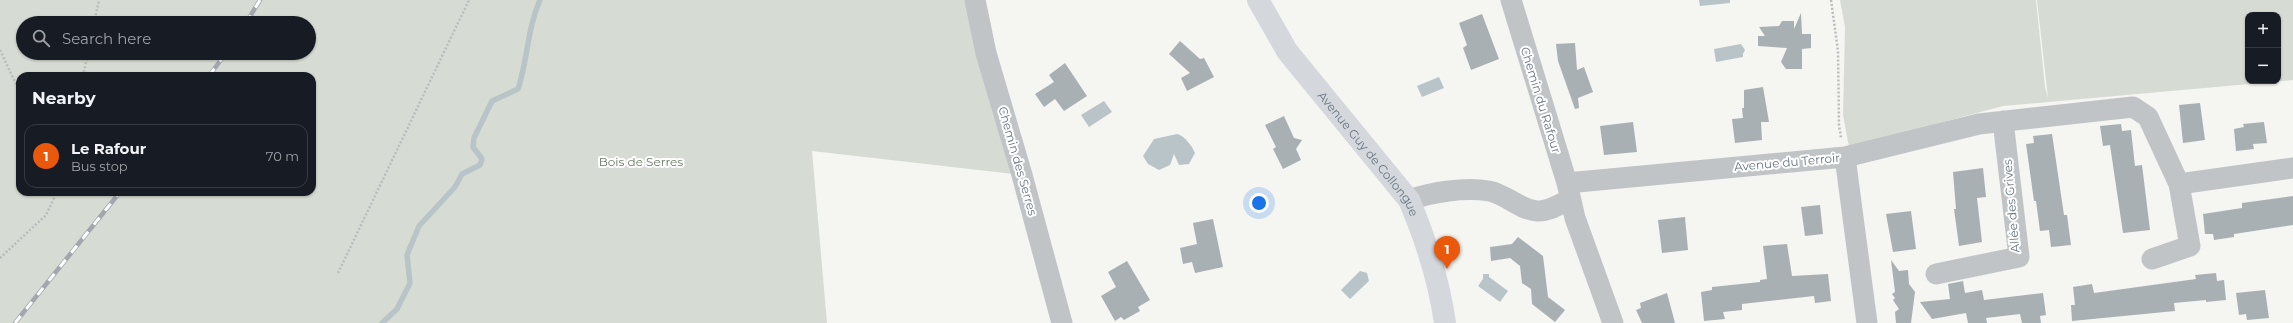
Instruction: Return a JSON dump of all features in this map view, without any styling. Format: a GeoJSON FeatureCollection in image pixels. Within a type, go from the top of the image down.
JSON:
{"type":"FeatureCollection","features":[{"type":"Feature","properties":{"kind":"main road","name":"Avenue Guy de Collongue"},"geometry":{"type":"LineString","coordinates":[[1258,0],[1287,51],[1409,200],[1421,229],[1439,285],[1445,323]]}},
{"type":"Feature","properties":{"kind":"street","name":"Chemin des Serres"},"geometry":{"type":"LineString","coordinates":[[975,0],[986,53],[1022,175],[1062,323]]}},
{"type":"Feature","properties":{"kind":"street","name":"Chemin du Rafour"},"geometry":{"type":"LineString","coordinates":[[1511,0],[1568,191],[1613,323]]}},
{"type":"Feature","properties":{"kind":"street","name":"Avenue du Terroir"},"geometry":{"type":"LineString","coordinates":[[1568,191],[1845,156],[1979,124],[2133,107],[2148,117],[2179,184],[2190,246],[2152,259]]}},
{"type":"Feature","properties":{"kind":"street","name":"Allée des Grives"},"geometry":{"type":"LineString","coordinates":[[1936,274],[2019,257],[2003,121]]}},
{"type":"Feature","properties":{"kind":"street"},"geometry":{"type":"LineString","coordinates":[[1845,156],[1867,323]]}},
{"type":"Feature","properties":{"kind":"street"},"geometry":{"type":"LineString","coordinates":[[2179,184],[2293,168]]}},
{"type":"Feature","properties":{"kind":"street"},"geometry":{"type":"LineString","coordinates":[[1409,200],[1421,196],[1469,190],[1490,191],[1527,208],[1538,211],[1568,191]]}},
{"type":"Feature","properties":{"kind":"path"},"geometry":{"type":"LineString","coordinates":[[96,16],[99,0]]}},
{"type":"Feature","properties":{"kind":"path"},"geometry":{"type":"LineString","coordinates":[[338,272],[469,0]]}},
{"type":"Feature","properties":{"kind":"path"},"geometry":{"type":"LineString","coordinates":[[1831,0],[1838,51],[1839,126],[1845,156]]}},
{"type":"Feature","properties":{"kind":"path"},"geometry":{"type":"LineString","coordinates":[[0,50],[16,84]]}},
{"type":"Feature","properties":{"kind":"path"},"geometry":{"type":"LineString","coordinates":[[84,72],[86,60]]}},
{"type":"Feature","properties":{"kind":"path"},"geometry":{"type":"LineString","coordinates":[[0,258],[46,215],[55,196]]}},
{"type":"Feature","properties":{"kind":"green space","name":"Bois de Serres"},"geometry":{"type":"Polygon","coordinates":[[[0,0],[975,0],[1022,175],[812,151],[827,323],[0,323],[0,0]]]}},
{"type":"Feature","properties":{"kind":"green space"},"geometry":{"type":"Polygon","coordinates":[[[1840,0],[2036,0],[2045,87],[2048,98],[2037,0],[2293,0],[2293,80],[2281,81],[2281,12],[2245,12],[2245,84],[2248,84],[2003,106],[1849,147],[1843,115],[1845,27],[1840,0]]]}},
{"type":"Feature","properties":{"kind":"shaded area"},"geometry":{"type":"Polygon","coordinates":[[[1699,0],[1730,0],[1730,3],[1700,6],[1699,0]]]}},
{"type":"Feature","properties":{"kind":"shaded area"},"geometry":{"type":"Polygon","coordinates":[[[1741,44],[1745,50],[1743,57],[1716,62],[1714,49],[1741,44]]]}},
{"type":"Feature","properties":{"kind":"shaded area"},"geometry":{"type":"Polygon","coordinates":[[[1439,77],[1444,88],[1422,97],[1417,86],[1439,77]]]}},
{"type":"Feature","properties":{"kind":"shaded area"},"geometry":{"type":"Polygon","coordinates":[[[1104,101],[1112,112],[1089,127],[1081,115],[1104,101]]]}},
{"type":"Feature","properties":{"kind":"shaded area"},"geometry":{"type":"Polygon","coordinates":[[[1177,134],[1188,142],[1195,153],[1189,164],[1179,165],[1174,154],[1170,165],[1159,170],[1148,164],[1143,156],[1154,139],[1177,134]]]}},
{"type":"Feature","properties":{"kind":"shaded area"},"geometry":{"type":"Polygon","coordinates":[[[1360,271],[1367,273],[1369,281],[1350,299],[1341,290],[1360,271]]]}},
{"type":"Feature","properties":{"kind":"shaded area"},"geometry":{"type":"Polygon","coordinates":[[[1483,274],[1489,274],[1489,277],[1508,291],[1500,302],[1478,286],[1483,279],[1483,274]]]}},
{"type":"Feature","properties":{"kind":"building"},"geometry":{"type":"Polygon","coordinates":[[[1801,13],[1802,34],[1811,34],[1811,48],[1802,49],[1802,69],[1786,69],[1781,62],[1787,48],[1758,46],[1758,36],[1765,36],[1759,27],[1779,26],[1782,21],[1794,21],[1794,29],[1801,13]]]}},
{"type":"Feature","properties":{"kind":"building"},"geometry":{"type":"Polygon","coordinates":[[[1482,14],[1499,59],[1471,70],[1463,48],[1467,45],[1459,23],[1482,14]]]}},
{"type":"Feature","properties":{"kind":"building"},"geometry":{"type":"Polygon","coordinates":[[[1180,41],[1200,59],[1204,58],[1214,77],[1187,91],[1181,78],[1190,73],[1169,54],[1180,41]]]}},
{"type":"Feature","properties":{"kind":"building"},"geometry":{"type":"Polygon","coordinates":[[[1575,43],[1577,70],[1584,67],[1593,92],[1578,98],[1579,108],[1575,109],[1558,61],[1556,44],[1575,43]]]}},
{"type":"Feature","properties":{"kind":"building"},"geometry":{"type":"Polygon","coordinates":[[[1065,63],[1087,96],[1064,111],[1055,99],[1044,107],[1035,94],[1054,82],[1049,75],[1065,63]]]}},
{"type":"Feature","properties":{"kind":"building"},"geometry":{"type":"Polygon","coordinates":[[[1763,87],[1769,122],[1761,122],[1762,140],[1735,143],[1732,119],[1743,118],[1742,108],[1744,108],[1744,90],[1763,87]]]}},
{"type":"Feature","properties":{"kind":"building"},"geometry":{"type":"Polygon","coordinates":[[[2200,103],[2205,140],[2183,143],[2179,105],[2200,103]]]}},
{"type":"Feature","properties":{"kind":"building"},"geometry":{"type":"Polygon","coordinates":[[[1284,116],[1294,138],[1302,140],[1296,149],[1301,160],[1283,169],[1273,149],[1276,147],[1265,125],[1284,116]]]}},
{"type":"Feature","properties":{"kind":"building"},"geometry":{"type":"Polygon","coordinates":[[[1633,122],[1637,152],[1604,155],[1600,126],[1633,122]]]}},
{"type":"Feature","properties":{"kind":"building"},"geometry":{"type":"Polygon","coordinates":[[[2264,122],[2267,143],[2253,144],[2254,149],[2236,151],[2234,129],[2244,127],[2243,124],[2264,122]]]}},
{"type":"Feature","properties":{"kind":"building"},"geometry":{"type":"Polygon","coordinates":[[[2121,124],[2122,131],[2131,130],[2135,166],[2142,165],[2150,230],[2123,233],[2110,145],[2103,146],[2100,126],[2121,124]]]}},
{"type":"Feature","properties":{"kind":"building"},"geometry":{"type":"Polygon","coordinates":[[[2052,134],[2064,215],[2067,215],[2071,245],[2051,247],[2049,230],[2040,231],[2026,144],[2034,143],[2033,136],[2052,134]]]}},
{"type":"Feature","properties":{"kind":"building"},"geometry":{"type":"Polygon","coordinates":[[[1983,168],[1986,197],[1977,198],[1982,242],[1959,246],[1954,209],[1956,209],[1953,172],[1983,168]]]}},
{"type":"Feature","properties":{"kind":"building"},"geometry":{"type":"Polygon","coordinates":[[[2293,196],[2293,225],[2234,234],[2234,237],[2214,240],[2213,234],[2205,234],[2203,214],[2242,208],[2242,203],[2293,196]]]}},
{"type":"Feature","properties":{"kind":"building"},"geometry":{"type":"Polygon","coordinates":[[[1820,205],[1823,234],[1805,236],[1801,207],[1820,205]]]}},
{"type":"Feature","properties":{"kind":"building"},"geometry":{"type":"Polygon","coordinates":[[[1911,211],[1916,249],[1893,252],[1886,214],[1911,211]]]}},
{"type":"Feature","properties":{"kind":"building"},"geometry":{"type":"Polygon","coordinates":[[[1685,217],[1688,250],[1662,253],[1658,220],[1685,217]]]}},
{"type":"Feature","properties":{"kind":"building"},"geometry":{"type":"Polygon","coordinates":[[[1213,219],[1223,267],[1195,273],[1192,262],[1183,264],[1180,248],[1197,244],[1193,223],[1213,219]]]}},
{"type":"Feature","properties":{"kind":"building"},"geometry":{"type":"Polygon","coordinates":[[[1518,237],[1543,256],[1548,297],[1565,310],[1555,322],[1532,304],[1531,289],[1522,283],[1520,266],[1510,258],[1491,261],[1490,247],[1512,244],[1518,237]]]}},
{"type":"Feature","properties":{"kind":"building"},"geometry":{"type":"Polygon","coordinates":[[[1787,244],[1792,276],[1828,274],[1831,301],[1815,303],[1814,296],[1742,304],[1742,310],[1723,312],[1725,319],[1704,321],[1701,292],[1712,290],[1712,287],[1760,282],[1760,280],[1767,279],[1763,246],[1787,244]]]}},
{"type":"Feature","properties":{"kind":"building"},"geometry":{"type":"Polygon","coordinates":[[[1891,260],[1899,271],[1908,270],[1909,284],[1915,292],[1911,323],[1896,323],[1895,312],[1899,309],[1893,300],[1895,298],[1892,294],[1895,292],[1891,260]]]}},
{"type":"Feature","properties":{"kind":"building"},"geometry":{"type":"Polygon","coordinates":[[[1127,261],[1150,300],[1138,307],[1140,311],[1124,320],[1121,317],[1115,321],[1101,296],[1116,287],[1108,272],[1127,261]]]}},
{"type":"Feature","properties":{"kind":"building"},"geometry":{"type":"Polygon","coordinates":[[[2216,273],[2217,281],[2224,280],[2226,300],[2174,303],[2175,311],[2072,321],[2071,305],[2075,305],[2073,287],[2092,284],[2094,293],[2196,279],[2195,275],[2216,273]]]}},
{"type":"Feature","properties":{"kind":"building"},"geometry":{"type":"Polygon","coordinates":[[[1963,281],[1965,293],[1982,290],[1984,300],[2043,293],[2046,315],[2040,316],[2041,323],[2022,323],[2020,314],[1986,318],[1987,323],[1968,323],[1966,313],[1932,319],[1920,302],[1950,299],[1948,284],[1963,281]]]}},
{"type":"Feature","properties":{"kind":"building"},"geometry":{"type":"Polygon","coordinates":[[[2265,290],[2269,318],[2247,320],[2246,314],[2239,315],[2236,293],[2265,290]]]}},
{"type":"Feature","properties":{"kind":"building"},"geometry":{"type":"Polygon","coordinates":[[[1667,293],[1675,323],[1642,323],[1636,310],[1641,308],[1640,303],[1667,293]]]}},
{"type":"Feature","properties":{"kind":"waterway"},"geometry":{"type":"LineString","coordinates":[[382,323],[397,309],[410,283],[407,255],[419,226],[455,187],[462,174],[480,165],[482,159],[473,147],[474,138],[492,101],[518,89],[532,22],[540,0]]}},
{"type":"Feature","properties":{"kind":"railway"},"geometry":{"type":"LineString","coordinates":[[250,16],[260,0]]}},
{"type":"Feature","properties":{"kind":"railway"},"geometry":{"type":"LineString","coordinates":[[212,72],[221,60]]}},
{"type":"Feature","properties":{"kind":"railway"},"geometry":{"type":"LineString","coordinates":[[15,323],[117,196]]}},
{"type":"Feature","properties":{"kind":"place","name":"Le Rafour"},"geometry":{"type":"Point","coordinates":[1447,269]}}]}
